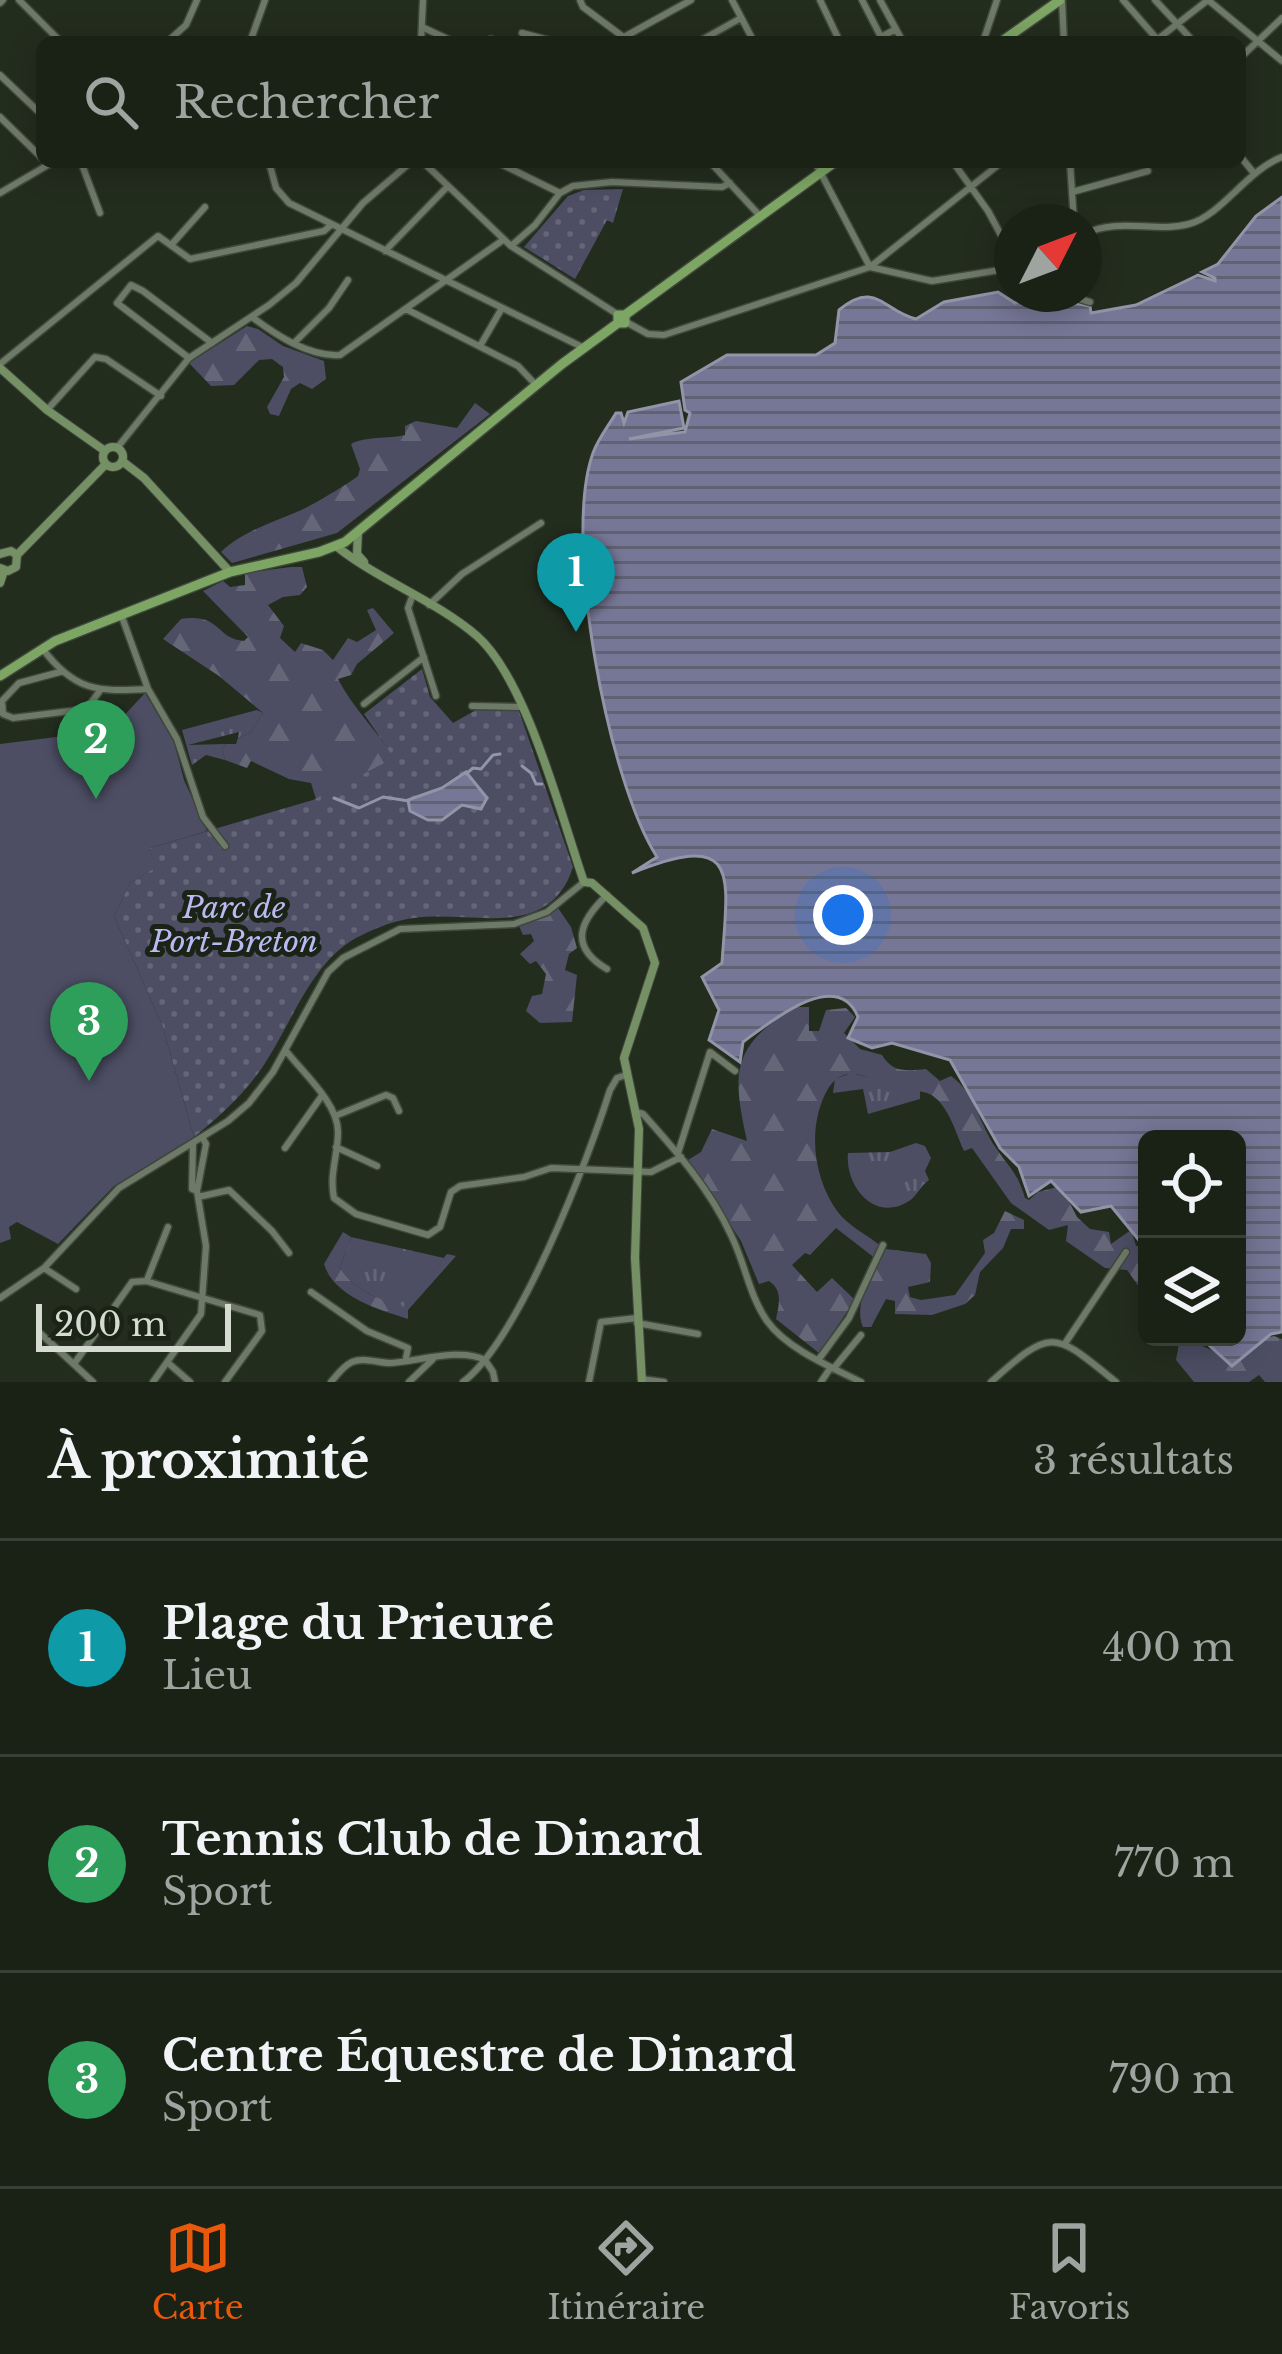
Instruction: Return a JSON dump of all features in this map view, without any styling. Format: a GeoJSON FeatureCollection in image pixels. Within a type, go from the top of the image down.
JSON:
{"type":"FeatureCollection","features":[{"type":"Feature","properties":{"kind":"main road"},"geometry":{"type":"LineString","coordinates":[[1010,36],[1061,0]]}},
{"type":"Feature","properties":{"kind":"main road"},"geometry":{"type":"LineString","coordinates":[[0,680],[43,648],[230,572],[336,546],[588,344],[828,168]]}},
{"type":"Feature","properties":{"kind":"main road"},"geometry":{"type":"LineString","coordinates":[[0,366],[47,410],[105,451],[117,448],[122,461],[144,478],[230,572]]}},
{"type":"Feature","properties":{"kind":"main road"},"geometry":{"type":"LineString","coordinates":[[0,583],[2,569],[16,567],[16,555],[106,464],[105,451]]}},
{"type":"Feature","properties":{"kind":"main road"},"geometry":{"type":"LineString","coordinates":[[106,464],[115,466],[122,461]]}},
{"type":"Feature","properties":{"kind":"main road"},"geometry":{"type":"LineString","coordinates":[[358,532],[359,558],[393,585]]}},
{"type":"Feature","properties":{"kind":"main road"},"geometry":{"type":"LineString","coordinates":[[336,546],[484,643],[523,707],[584,882],[592,883],[643,928],[655,963],[626,1046],[626,1075],[639,1129],[641,1381]]}},
{"type":"Feature","properties":{"kind":"main road"},"geometry":{"type":"LineString","coordinates":[[0,554],[6,550],[16,555]]}},
{"type":"Feature","properties":{"kind":"street"},"geometry":{"type":"LineString","coordinates":[[19,0],[55,36]]}},
{"type":"Feature","properties":{"kind":"street"},"geometry":{"type":"LineString","coordinates":[[174,36],[186,25],[197,0]]}},
{"type":"Feature","properties":{"kind":"street"},"geometry":{"type":"LineString","coordinates":[[252,36],[266,0]]}},
{"type":"Feature","properties":{"kind":"street"},"geometry":{"type":"LineString","coordinates":[[422,36],[423,0]]}},
{"type":"Feature","properties":{"kind":"street"},"geometry":{"type":"LineString","coordinates":[[580,0],[613,36]]}},
{"type":"Feature","properties":{"kind":"street"},"geometry":{"type":"LineString","coordinates":[[627,36],[692,0]]}},
{"type":"Feature","properties":{"kind":"street"},"geometry":{"type":"LineString","coordinates":[[732,0],[751,36]]}},
{"type":"Feature","properties":{"kind":"street"},"geometry":{"type":"LineString","coordinates":[[820,0],[837,36]]}},
{"type":"Feature","properties":{"kind":"street"},"geometry":{"type":"LineString","coordinates":[[862,0],[880,36]]}},
{"type":"Feature","properties":{"kind":"street"},"geometry":{"type":"LineString","coordinates":[[880,0],[900,36]]}},
{"type":"Feature","properties":{"kind":"street"},"geometry":{"type":"LineString","coordinates":[[985,36],[997,0]]}},
{"type":"Feature","properties":{"kind":"street"},"geometry":{"type":"LineString","coordinates":[[1061,0],[1064,36]]}},
{"type":"Feature","properties":{"kind":"street"},"geometry":{"type":"LineString","coordinates":[[1123,0],[1153,36]]}},
{"type":"Feature","properties":{"kind":"street"},"geometry":{"type":"LineString","coordinates":[[1155,0],[1188,36]]}},
{"type":"Feature","properties":{"kind":"street"},"geometry":{"type":"LineString","coordinates":[[1163,36],[1208,0],[1282,61]]}},
{"type":"Feature","properties":{"kind":"street"},"geometry":{"type":"LineString","coordinates":[[709,36],[741,18]]}},
{"type":"Feature","properties":{"kind":"street"},"geometry":{"type":"LineString","coordinates":[[1246,51],[1282,18]]}},
{"type":"Feature","properties":{"kind":"street"},"geometry":{"type":"LineString","coordinates":[[422,27],[441,36]]}},
{"type":"Feature","properties":{"kind":"street"},"geometry":{"type":"LineString","coordinates":[[883,36],[896,29]]}},
{"type":"Feature","properties":{"kind":"street"},"geometry":{"type":"LineString","coordinates":[[522,33],[533,36]]}},
{"type":"Feature","properties":{"kind":"street"},"geometry":{"type":"LineString","coordinates":[[0,75],[36,109]]}},
{"type":"Feature","properties":{"kind":"street"},"geometry":{"type":"LineString","coordinates":[[0,117],[36,151]]}},
{"type":"Feature","properties":{"kind":"street"},"geometry":{"type":"LineString","coordinates":[[1102,228],[1188,224],[1202,218],[1253,172],[1282,157]]}},
{"type":"Feature","properties":{"kind":"street"},"geometry":{"type":"LineString","coordinates":[[1246,163],[1253,172]]}},
{"type":"Feature","properties":{"kind":"street"},"geometry":{"type":"LineString","coordinates":[[0,193],[38,168]]}},
{"type":"Feature","properties":{"kind":"street"},"geometry":{"type":"LineString","coordinates":[[83,168],[100,213]]}},
{"type":"Feature","properties":{"kind":"street"},"geometry":{"type":"LineString","coordinates":[[271,168],[283,200],[502,308],[588,344]]}},
{"type":"Feature","properties":{"kind":"street"},"geometry":{"type":"LineString","coordinates":[[117,448],[189,358],[296,283],[336,227],[404,168]]}},
{"type":"Feature","properties":{"kind":"street"},"geometry":{"type":"LineString","coordinates":[[429,168],[503,240],[648,334],[664,334],[870,267],[995,168]]}},
{"type":"Feature","properties":{"kind":"street"},"geometry":{"type":"LineString","coordinates":[[509,168],[560,193]]}},
{"type":"Feature","properties":{"kind":"street"},"geometry":{"type":"LineString","coordinates":[[719,168],[761,217]]}},
{"type":"Feature","properties":{"kind":"street"},"geometry":{"type":"LineString","coordinates":[[816,168],[870,267],[932,281],[994,273]]}},
{"type":"Feature","properties":{"kind":"street"},"geometry":{"type":"LineString","coordinates":[[957,168],[994,225]]}},
{"type":"Feature","properties":{"kind":"street"},"geometry":{"type":"LineString","coordinates":[[1070,168],[1072,204]]}},
{"type":"Feature","properties":{"kind":"street"},"geometry":{"type":"LineString","coordinates":[[1072,192],[1148,171]]}},
{"type":"Feature","properties":{"kind":"street"},"geometry":{"type":"LineString","coordinates":[[0,177],[10,187]]}},
{"type":"Feature","properties":{"kind":"street"},"geometry":{"type":"LineString","coordinates":[[511,246],[560,193],[573,186],[612,182],[722,187],[730,183]]}},
{"type":"Feature","properties":{"kind":"street"},"geometry":{"type":"LineString","coordinates":[[385,251],[448,186]]}},
{"type":"Feature","properties":{"kind":"street"},"geometry":{"type":"LineString","coordinates":[[172,244],[205,207]]}},
{"type":"Feature","properties":{"kind":"street"},"geometry":{"type":"LineString","coordinates":[[0,366],[154,238],[163,236],[190,259],[336,227]]}},
{"type":"Feature","properties":{"kind":"street"},"geometry":{"type":"LineString","coordinates":[[252,317],[294,343],[340,356],[503,240]]}},
{"type":"Feature","properties":{"kind":"street"},"geometry":{"type":"LineString","coordinates":[[294,343],[329,308],[348,280]]}},
{"type":"Feature","properties":{"kind":"street"},"geometry":{"type":"LineString","coordinates":[[189,358],[117,303],[126,287],[143,291],[212,343]]}},
{"type":"Feature","properties":{"kind":"street"},"geometry":{"type":"LineString","coordinates":[[479,347],[502,308]]}},
{"type":"Feature","properties":{"kind":"street"},"geometry":{"type":"LineString","coordinates":[[406,309],[518,366],[536,385]]}},
{"type":"Feature","properties":{"kind":"street"},"geometry":{"type":"LineString","coordinates":[[47,410],[95,357],[106,358],[160,396]]}},
{"type":"Feature","properties":{"kind":"street"},"geometry":{"type":"LineString","coordinates":[[429,605],[462,574],[541,524]]}},
{"type":"Feature","properties":{"kind":"street"},"geometry":{"type":"LineString","coordinates":[[412,597],[408,608],[436,696]]}},
{"type":"Feature","properties":{"kind":"street"},"geometry":{"type":"LineString","coordinates":[[125,616],[148,689],[177,739],[203,817],[225,846]]}},
{"type":"Feature","properties":{"kind":"street"},"geometry":{"type":"LineString","coordinates":[[43,648],[60,672],[99,692],[148,689]]}},
{"type":"Feature","properties":{"kind":"street"},"geometry":{"type":"LineString","coordinates":[[364,704],[424,657]]}},
{"type":"Feature","properties":{"kind":"street"},"geometry":{"type":"LineString","coordinates":[[60,672],[19,682],[2,701],[2,716],[88,707],[99,692]]}},
{"type":"Feature","properties":{"kind":"street"},"geometry":{"type":"LineString","coordinates":[[48,713],[56,701]]}},
{"type":"Feature","properties":{"kind":"street"},"geometry":{"type":"LineString","coordinates":[[472,706],[523,707]]}},
{"type":"Feature","properties":{"kind":"street"},"geometry":{"type":"LineString","coordinates":[[0,1298],[44,1268],[109,1196],[248,1103],[286,1050],[328,972],[379,936],[421,925],[514,924],[547,912],[584,882]]}},
{"type":"Feature","properties":{"kind":"street"},"geometry":{"type":"LineString","coordinates":[[607,895],[585,918],[580,932],[591,960],[607,969]]}},
{"type":"Feature","properties":{"kind":"street"},"geometry":{"type":"LineString","coordinates":[[286,1050],[335,1116],[330,1179],[334,1198],[356,1214],[428,1234],[440,1227],[451,1192],[460,1186],[551,1168],[638,1174],[666,1167],[679,1155],[710,1052],[735,1071]]}},
{"type":"Feature","properties":{"kind":"street"},"geometry":{"type":"LineString","coordinates":[[463,1382],[485,1360],[545,1255],[610,1090],[617,1078],[626,1075]]}},
{"type":"Feature","properties":{"kind":"street"},"geometry":{"type":"LineString","coordinates":[[335,1116],[386,1095],[393,1098],[399,1112]]}},
{"type":"Feature","properties":{"kind":"street"},"geometry":{"type":"LineString","coordinates":[[285,1148],[322,1096]]}},
{"type":"Feature","properties":{"kind":"street"},"geometry":{"type":"LineString","coordinates":[[636,1112],[679,1155],[732,1236],[769,1324],[861,1382]]}},
{"type":"Feature","properties":{"kind":"street"},"geometry":{"type":"LineString","coordinates":[[152,1382],[201,1314],[206,1246],[197,1194],[206,1144],[202,1137]]}},
{"type":"Feature","properties":{"kind":"street"},"geometry":{"type":"LineString","coordinates":[[193,1143],[192,1189],[197,1194]]}},
{"type":"Feature","properties":{"kind":"street"},"geometry":{"type":"LineString","coordinates":[[335,1146],[376,1166]]}},
{"type":"Feature","properties":{"kind":"street"},"geometry":{"type":"LineString","coordinates":[[197,1194],[229,1190],[289,1253]]}},
{"type":"Feature","properties":{"kind":"street"},"geometry":{"type":"LineString","coordinates":[[146,1281],[168,1227]]}},
{"type":"Feature","properties":{"kind":"street"},"geometry":{"type":"LineString","coordinates":[[819,1359],[849,1318],[884,1245]]}},
{"type":"Feature","properties":{"kind":"street"},"geometry":{"type":"LineString","coordinates":[[1066,1342],[1126,1252]]}},
{"type":"Feature","properties":{"kind":"street"},"geometry":{"type":"LineString","coordinates":[[44,1268],[76,1289]]}},
{"type":"Feature","properties":{"kind":"street"},"geometry":{"type":"LineString","coordinates":[[74,1364],[131,1282],[146,1281],[260,1316],[262,1331],[225,1382]]}},
{"type":"Feature","properties":{"kind":"street"},"geometry":{"type":"LineString","coordinates":[[311,1292],[367,1331],[408,1348],[406,1358]]}},
{"type":"Feature","properties":{"kind":"street"},"geometry":{"type":"LineString","coordinates":[[589,1382],[601,1322],[637,1320],[698,1334]]}},
{"type":"Feature","properties":{"kind":"street"},"geometry":{"type":"LineString","coordinates":[[41,1334],[93,1382]]}},
{"type":"Feature","properties":{"kind":"street"},"geometry":{"type":"LineString","coordinates":[[821,1382],[861,1335]]}},
{"type":"Feature","properties":{"kind":"street"},"geometry":{"type":"LineString","coordinates":[[991,1382],[1026,1351],[1049,1340],[1066,1342],[1116,1382]]}},
{"type":"Feature","properties":{"kind":"street"},"geometry":{"type":"LineString","coordinates":[[331,1382],[357,1360],[397,1363],[406,1358],[476,1355],[494,1372],[495,1382]]}},
{"type":"Feature","properties":{"kind":"street"},"geometry":{"type":"LineString","coordinates":[[409,1382],[435,1357]]}},
{"type":"Feature","properties":{"kind":"street"},"geometry":{"type":"LineString","coordinates":[[166,1362],[190,1382]]}},
{"type":"Feature","properties":{"kind":"street"},"geometry":{"type":"LineString","coordinates":[[641,1381],[664,1382]]}},
{"type":"Feature","properties":{"kind":"green space"},"geometry":{"type":"Polygon","coordinates":[[[623,189],[613,223],[607,220],[575,279],[524,247],[568,196],[584,190],[623,189]]]}},
{"type":"Feature","properties":{"kind":"green space"},"geometry":{"type":"Polygon","coordinates":[[[247,326],[324,361],[326,379],[312,389],[300,383],[291,389],[279,416],[270,414],[267,407],[284,377],[283,367],[272,359],[259,360],[234,385],[211,386],[189,363],[247,326]]]}},
{"type":"Feature","properties":{"kind":"green space"},"geometry":{"type":"Polygon","coordinates":[[[475,403],[490,414],[337,533],[232,563],[221,552],[358,476],[351,444],[405,435],[405,426],[416,421],[457,428],[475,403]]]}},
{"type":"Feature","properties":{"kind":"green space"},"geometry":{"type":"Polygon","coordinates":[[[302,567],[307,587],[300,595],[268,605],[284,626],[280,638],[295,652],[301,643],[323,650],[333,660],[348,638],[357,642],[376,630],[367,610],[373,608],[394,633],[357,664],[351,675],[338,679],[395,758],[316,799],[311,783],[289,779],[251,761],[247,768],[225,760],[225,744],[236,744],[250,733],[263,713],[163,639],[181,619],[194,618],[244,641],[248,637],[203,591],[223,581],[230,587],[245,585],[245,573],[302,567]]]}},
{"type":"Feature","properties":{"kind":"green space","name":"Parc de Port-Breton"},"geometry":{"type":"Polygon","coordinates":[[[422,669],[430,697],[453,723],[476,710],[519,711],[573,867],[562,890],[528,914],[407,919],[374,929],[344,946],[315,977],[252,1081],[194,1137],[162,1025],[114,916],[130,883],[154,868],[150,848],[313,800],[394,758],[364,714],[422,669]]]}},
{"type":"Feature","properties":{"kind":"green space"},"geometry":{"type":"Polygon","coordinates":[[[145,693],[174,742],[184,780],[207,831],[150,848],[155,868],[130,883],[114,916],[162,1025],[194,1137],[114,1186],[58,1244],[17,1222],[9,1227],[11,1239],[0,1243],[0,744],[96,732],[104,737],[145,693]]]}},
{"type":"Feature","properties":{"kind":"green space"},"geometry":{"type":"Polygon","coordinates":[[[257,710],[263,713],[250,733],[188,745],[225,744],[225,760],[206,755],[192,765],[182,730],[257,710]]]}},
{"type":"Feature","properties":{"kind":"green space"},"geometry":{"type":"Polygon","coordinates":[[[558,908],[577,948],[569,954],[565,970],[577,975],[572,1022],[540,1023],[526,1011],[532,996],[542,994],[546,974],[536,961],[530,964],[520,954],[534,941],[519,926],[558,908]]]}},
{"type":"Feature","properties":{"kind":"green space"},"geometry":{"type":"Polygon","coordinates":[[[795,1007],[809,1007],[809,1031],[819,1031],[826,1010],[846,1008],[855,1017],[844,1033],[860,1049],[882,1055],[901,1070],[926,1069],[940,1081],[951,1076],[972,1100],[1025,1198],[1061,1186],[1077,1217],[1090,1229],[1109,1232],[1111,1244],[1131,1230],[1138,1246],[1138,1285],[1127,1270],[1105,1268],[1066,1241],[1068,1225],[1049,1230],[1011,1203],[972,1148],[964,1151],[938,1100],[848,1074],[833,1082],[822,1101],[815,1133],[818,1166],[837,1211],[881,1246],[876,1259],[836,1228],[810,1255],[805,1253],[792,1265],[817,1292],[832,1278],[855,1300],[819,1353],[776,1319],[776,1289],[769,1281],[759,1284],[741,1241],[688,1160],[701,1152],[712,1129],[747,1141],[739,1097],[741,1063],[758,1035],[795,1007]]]}},
{"type":"Feature","properties":{"kind":"green space"},"geometry":{"type":"Polygon","coordinates":[[[851,1073],[920,1091],[920,1099],[868,1114],[863,1089],[833,1093],[835,1079],[851,1073]]]}},
{"type":"Feature","properties":{"kind":"green space"},"geometry":{"type":"Polygon","coordinates":[[[916,1143],[925,1146],[931,1158],[925,1171],[929,1180],[914,1197],[885,1208],[865,1198],[851,1178],[848,1153],[890,1152],[916,1143]]]}},
{"type":"Feature","properties":{"kind":"green space"},"geometry":{"type":"Polygon","coordinates":[[[1005,1211],[1024,1220],[1024,1229],[1011,1229],[1003,1248],[980,1272],[975,1295],[965,1304],[932,1315],[895,1314],[895,1301],[886,1299],[871,1327],[863,1327],[860,1308],[886,1249],[926,1254],[931,1263],[930,1282],[908,1287],[910,1297],[955,1295],[985,1253],[983,1240],[994,1233],[1005,1211]]]}},
{"type":"Feature","properties":{"kind":"green space"},"geometry":{"type":"Polygon","coordinates":[[[343,1232],[351,1237],[340,1268],[346,1276],[368,1293],[403,1307],[447,1254],[456,1256],[408,1310],[408,1319],[358,1300],[329,1275],[324,1264],[343,1232]]]}},
{"type":"Feature","properties":{"kind":"green space"},"geometry":{"type":"Polygon","coordinates":[[[351,1237],[444,1258],[403,1308],[360,1288],[340,1268],[351,1237]]]}},
{"type":"Feature","properties":{"kind":"green space"},"geometry":{"type":"Polygon","coordinates":[[[1274,1336],[1282,1339],[1282,1382],[1265,1382],[1259,1375],[1249,1382],[1194,1382],[1176,1360],[1179,1346],[1217,1352],[1274,1336]]]}},
{"type":"Feature","properties":{"kind":"shaded area"},"geometry":{"type":"Polygon","coordinates":[[[1282,197],[1282,1332],[1271,1334],[1232,1366],[1210,1346],[1246,1346],[1246,1130],[1138,1130],[1138,1239],[1111,1206],[1081,1212],[1051,1181],[1029,1196],[1019,1167],[1000,1148],[950,1060],[892,1043],[872,1048],[848,1038],[858,1017],[848,1003],[819,997],[785,1012],[743,1042],[740,1062],[709,1040],[719,1010],[702,977],[722,963],[725,884],[720,868],[710,859],[693,856],[632,873],[657,857],[622,774],[607,718],[595,659],[583,542],[593,453],[616,413],[621,413],[624,423],[628,412],[679,401],[684,428],[629,439],[685,432],[690,413],[685,410],[681,382],[727,355],[816,355],[835,343],[839,310],[862,297],[879,300],[916,319],[944,302],[994,293],[994,312],[1091,313],[1136,305],[1198,275],[1215,281],[1202,272],[1218,264],[1256,216],[1282,197]]]}},
{"type":"Feature","properties":{"kind":"shaded area"},"geometry":{"type":"Polygon","coordinates":[[[466,772],[487,798],[481,809],[462,805],[442,820],[428,820],[410,811],[408,800],[442,788],[466,772]]]}},
{"type":"Feature","properties":{"kind":"waterway"},"geometry":{"type":"LineString","coordinates":[[466,774],[500,754]]}},
{"type":"Feature","properties":{"kind":"waterway"},"geometry":{"type":"LineString","coordinates":[[522,766],[536,784],[542,784]]}},
{"type":"Feature","properties":{"kind":"waterway"},"geometry":{"type":"LineString","coordinates":[[334,798],[359,808],[383,797],[409,801]]}},
{"type":"Feature","properties":{"kind":"place","name":"Plage du Prieuré"},"geometry":{"type":"Point","coordinates":[576,632]}},
{"type":"Feature","properties":{"kind":"place","name":"Tennis Club de Dinard"},"geometry":{"type":"Point","coordinates":[96,799]}},
{"type":"Feature","properties":{"kind":"place","name":"Centre Équestre de Dinard"},"geometry":{"type":"Point","coordinates":[89,1081]}}]}
